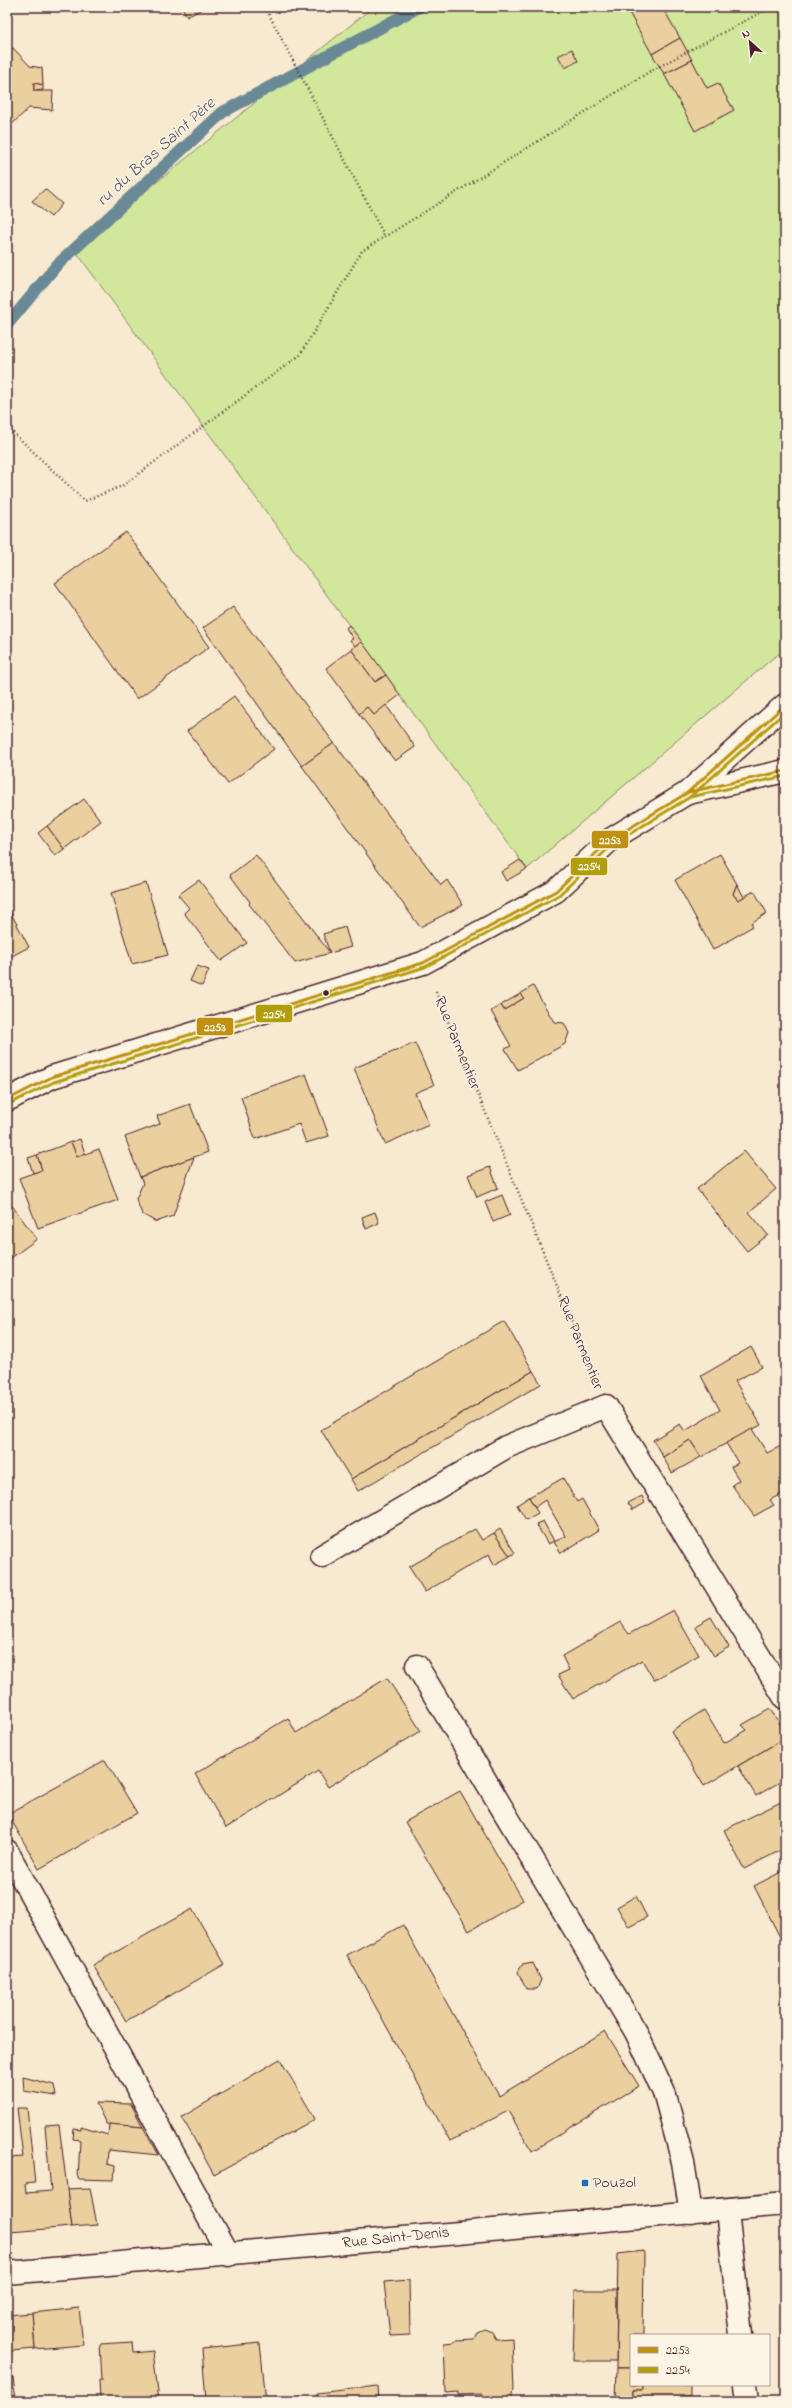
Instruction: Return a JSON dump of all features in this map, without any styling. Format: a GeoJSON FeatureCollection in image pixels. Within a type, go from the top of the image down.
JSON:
{"type":"FeatureCollection","features":[{"type":"Feature","properties":{"kind":"street"},"geometry":{"type":"LineString","coordinates":[[7,1100],[52,1077],[423,963],[556,891],[610,840],[687,793],[785,705]]}},
{"type":"Feature","properties":{"kind":"street"},"geometry":{"type":"LineString","coordinates":[[687,793],[785,771]]}},
{"type":"Feature","properties":{"kind":"street"},"geometry":{"type":"LineString","coordinates":[[322,1556],[506,1447],[606,1406]]}},
{"type":"Feature","properties":{"kind":"street","name":"Rue Parmentier"},"geometry":{"type":"LineString","coordinates":[[606,1406],[785,1698]]}},
{"type":"Feature","properties":{"kind":"street"},"geometry":{"type":"LineString","coordinates":[[417,1666],[636,2032],[665,2095],[683,2162],[690,2213]]}},
{"type":"Feature","properties":{"kind":"street"},"geometry":{"type":"LineString","coordinates":[[7,1851],[229,2255]]}},
{"type":"Feature","properties":{"kind":"street","name":"Rue Saint-Denis"},"geometry":{"type":"LineString","coordinates":[[7,2273],[229,2255],[530,2225],[610,2222],[785,2204]]}},
{"type":"Feature","properties":{"kind":"street"},"geometry":{"type":"LineString","coordinates":[[727,2211],[741,2334]]}},
{"type":"Feature","properties":{"kind":"street"},"geometry":{"type":"LineString","coordinates":[[746,2386],[748,2401]]}},
{"type":"Feature","properties":{"kind":"path"},"geometry":{"type":"LineString","coordinates":[[265,7],[385,237]]}},
{"type":"Feature","properties":{"kind":"path"},"geometry":{"type":"LineString","coordinates":[[7,427],[86,501],[122,486],[300,356],[362,251],[649,72],[771,7]]}},
{"type":"Feature","properties":{"kind":"path","name":"Rue Parmentier"},"geometry":{"type":"LineString","coordinates":[[423,963],[606,1406]]}},
{"type":"Feature","properties":{"kind":"green space"},"geometry":{"type":"Polygon","coordinates":[[[373,7],[785,7],[785,650],[773,658],[527,869],[74,249],[373,7]]]}},
{"type":"Feature","properties":{"kind":"building"},"geometry":{"type":"Polygon","coordinates":[[[182,7],[206,7],[187,17],[182,7]]]}},
{"type":"Feature","properties":{"kind":"building"},"geometry":{"type":"Polygon","coordinates":[[[626,7],[669,7],[664,10],[680,38],[652,54],[626,7]]]}},
{"type":"Feature","properties":{"kind":"building"},"geometry":{"type":"Polygon","coordinates":[[[680,38],[692,60],[664,74],[652,54],[680,38]]]}},
{"type":"Feature","properties":{"kind":"building"},"geometry":{"type":"Polygon","coordinates":[[[13,48],[30,66],[42,68],[43,85],[34,83],[34,91],[53,91],[52,110],[29,108],[9,127],[7,125],[7,52],[13,48]]]}},
{"type":"Feature","properties":{"kind":"building"},"geometry":{"type":"Polygon","coordinates":[[[572,49],[578,61],[565,68],[558,56],[572,49]]]}},
{"type":"Feature","properties":{"kind":"building"},"geometry":{"type":"Polygon","coordinates":[[[692,60],[707,88],[718,83],[734,110],[695,131],[664,74],[692,60]]]}},
{"type":"Feature","properties":{"kind":"building"},"geometry":{"type":"Polygon","coordinates":[[[34,83],[43,85],[43,90],[34,91],[34,83]]]}},
{"type":"Feature","properties":{"kind":"building"},"geometry":{"type":"Polygon","coordinates":[[[45,189],[62,204],[51,217],[32,201],[45,189]]]}},
{"type":"Feature","properties":{"kind":"building"},"geometry":{"type":"Polygon","coordinates":[[[126,532],[209,647],[137,699],[55,583],[126,532]]]}},
{"type":"Feature","properties":{"kind":"building"},"geometry":{"type":"Polygon","coordinates":[[[233,607],[334,743],[302,766],[203,628],[233,607]]]}},
{"type":"Feature","properties":{"kind":"building"},"geometry":{"type":"Polygon","coordinates":[[[349,625],[362,642],[355,646],[350,640],[353,639],[346,628],[349,625]]]}},
{"type":"Feature","properties":{"kind":"building"},"geometry":{"type":"Polygon","coordinates":[[[362,642],[386,675],[375,682],[351,649],[362,642]]]}},
{"type":"Feature","properties":{"kind":"building"},"geometry":{"type":"Polygon","coordinates":[[[351,649],[375,682],[386,675],[400,695],[374,715],[367,707],[359,714],[326,668],[351,649]]]}},
{"type":"Feature","properties":{"kind":"building"},"geometry":{"type":"Polygon","coordinates":[[[234,696],[274,749],[228,784],[187,731],[234,696]]]}},
{"type":"Feature","properties":{"kind":"building"},"geometry":{"type":"Polygon","coordinates":[[[386,705],[415,747],[395,761],[359,714],[367,707],[374,715],[386,705]]]}},
{"type":"Feature","properties":{"kind":"building"},"geometry":{"type":"Polygon","coordinates":[[[334,743],[441,885],[447,880],[463,905],[420,927],[302,766],[334,743]]]}},
{"type":"Feature","properties":{"kind":"building"},"geometry":{"type":"Polygon","coordinates":[[[84,799],[101,821],[64,849],[47,826],[84,799]]]}},
{"type":"Feature","properties":{"kind":"building"},"geometry":{"type":"Polygon","coordinates":[[[47,826],[64,849],[55,856],[38,833],[47,826]]]}},
{"type":"Feature","properties":{"kind":"building"},"geometry":{"type":"Polygon","coordinates":[[[720,854],[737,884],[733,894],[738,900],[754,891],[767,913],[751,923],[753,926],[713,950],[675,880],[720,854]]]}},
{"type":"Feature","properties":{"kind":"building"},"geometry":{"type":"Polygon","coordinates":[[[256,855],[330,953],[295,963],[249,904],[250,902],[230,875],[256,855]]]}},
{"type":"Feature","properties":{"kind":"building"},"geometry":{"type":"Polygon","coordinates":[[[520,860],[527,869],[506,881],[501,872],[520,860]]]}},
{"type":"Feature","properties":{"kind":"building"},"geometry":{"type":"Polygon","coordinates":[[[199,880],[247,943],[221,961],[184,913],[189,908],[178,895],[199,880]]]}},
{"type":"Feature","properties":{"kind":"building"},"geometry":{"type":"Polygon","coordinates":[[[146,883],[168,955],[132,964],[111,893],[146,883]]]}},
{"type":"Feature","properties":{"kind":"building"},"geometry":{"type":"Polygon","coordinates":[[[737,884],[744,897],[738,900],[733,894],[737,884]]]}},
{"type":"Feature","properties":{"kind":"building"},"geometry":{"type":"Polygon","coordinates":[[[7,906],[29,947],[10,957],[12,963],[7,965],[7,906]]]}},
{"type":"Feature","properties":{"kind":"building"},"geometry":{"type":"Polygon","coordinates":[[[345,927],[351,947],[330,953],[323,934],[345,927]]]}},
{"type":"Feature","properties":{"kind":"building"},"geometry":{"type":"Polygon","coordinates":[[[197,966],[209,970],[202,986],[190,981],[197,966]]]}},
{"type":"Feature","properties":{"kind":"building"},"geometry":{"type":"Polygon","coordinates":[[[533,986],[554,1022],[564,1023],[569,1033],[565,1044],[518,1070],[505,1049],[511,1046],[491,1011],[501,1005],[504,1010],[524,998],[520,994],[533,986]]]}},
{"type":"Feature","properties":{"kind":"building"},"geometry":{"type":"Polygon","coordinates":[[[520,994],[524,998],[504,1010],[501,1005],[520,994]]]}},
{"type":"Feature","properties":{"kind":"building"},"geometry":{"type":"Polygon","coordinates":[[[415,1043],[434,1085],[415,1093],[429,1125],[385,1144],[354,1068],[415,1043]]]}},
{"type":"Feature","properties":{"kind":"building"},"geometry":{"type":"Polygon","coordinates":[[[306,1074],[329,1136],[306,1143],[299,1124],[255,1139],[241,1097],[306,1074]]]}},
{"type":"Feature","properties":{"kind":"building"},"geometry":{"type":"Polygon","coordinates":[[[190,1104],[208,1152],[140,1177],[125,1137],[160,1124],[157,1116],[190,1104]]]}},
{"type":"Feature","properties":{"kind":"building"},"geometry":{"type":"Polygon","coordinates":[[[80,1139],[85,1153],[77,1157],[71,1142],[80,1139]]]}},
{"type":"Feature","properties":{"kind":"building"},"geometry":{"type":"Polygon","coordinates":[[[71,1142],[77,1157],[99,1149],[118,1200],[38,1228],[19,1178],[42,1170],[37,1155],[71,1142]]]}},
{"type":"Feature","properties":{"kind":"building"},"geometry":{"type":"Polygon","coordinates":[[[744,1151],[776,1189],[749,1212],[768,1235],[747,1251],[697,1189],[744,1151]]]}},
{"type":"Feature","properties":{"kind":"building"},"geometry":{"type":"Polygon","coordinates":[[[37,1155],[42,1170],[33,1173],[28,1158],[37,1155]]]}},
{"type":"Feature","properties":{"kind":"building"},"geometry":{"type":"Polygon","coordinates":[[[194,1157],[173,1216],[156,1222],[142,1214],[136,1199],[143,1183],[140,1177],[194,1157]]]}},
{"type":"Feature","properties":{"kind":"building"},"geometry":{"type":"Polygon","coordinates":[[[490,1167],[498,1188],[477,1197],[468,1175],[490,1167]]]}},
{"type":"Feature","properties":{"kind":"building"},"geometry":{"type":"Polygon","coordinates":[[[502,1195],[510,1215],[493,1222],[485,1202],[502,1195]]]}},
{"type":"Feature","properties":{"kind":"building"},"geometry":{"type":"Polygon","coordinates":[[[7,1199],[37,1239],[7,1261],[7,1199]]]}},
{"type":"Feature","properties":{"kind":"building"},"geometry":{"type":"Polygon","coordinates":[[[375,1212],[379,1223],[366,1229],[362,1217],[375,1212]]]}},
{"type":"Feature","properties":{"kind":"building"},"geometry":{"type":"Polygon","coordinates":[[[504,1321],[533,1371],[351,1479],[321,1430],[504,1321]]]}},
{"type":"Feature","properties":{"kind":"building"},"geometry":{"type":"Polygon","coordinates":[[[751,1347],[762,1367],[735,1381],[761,1425],[701,1457],[690,1440],[663,1457],[653,1440],[680,1424],[685,1431],[720,1410],[701,1376],[751,1347]]]}},
{"type":"Feature","properties":{"kind":"building"},"geometry":{"type":"Polygon","coordinates":[[[533,1371],[541,1384],[358,1491],[351,1479],[533,1371]]]}},
{"type":"Feature","properties":{"kind":"building"},"geometry":{"type":"Polygon","coordinates":[[[752,1429],[767,1453],[785,1444],[785,1492],[770,1500],[774,1505],[754,1516],[732,1485],[739,1480],[731,1467],[738,1463],[726,1443],[752,1429]]]}},
{"type":"Feature","properties":{"kind":"building"},"geometry":{"type":"Polygon","coordinates":[[[690,1440],[701,1457],[672,1473],[663,1457],[690,1440]]]}},
{"type":"Feature","properties":{"kind":"building"},"geometry":{"type":"Polygon","coordinates":[[[563,1478],[577,1502],[582,1499],[599,1530],[561,1553],[554,1542],[566,1536],[545,1500],[535,1507],[529,1497],[563,1478]]]}},
{"type":"Feature","properties":{"kind":"building"},"geometry":{"type":"Polygon","coordinates":[[[642,1496],[645,1503],[633,1510],[628,1503],[642,1496]]]}},
{"type":"Feature","properties":{"kind":"building"},"geometry":{"type":"Polygon","coordinates":[[[529,1497],[538,1513],[526,1520],[517,1505],[529,1497]]]}},
{"type":"Feature","properties":{"kind":"building"},"geometry":{"type":"Polygon","coordinates":[[[543,1521],[554,1541],[548,1544],[536,1524],[543,1521]]]}},
{"type":"Feature","properties":{"kind":"building"},"geometry":{"type":"Polygon","coordinates":[[[475,1529],[482,1540],[494,1533],[510,1556],[494,1565],[489,1554],[425,1592],[409,1567],[475,1529]]]}},
{"type":"Feature","properties":{"kind":"building"},"geometry":{"type":"Polygon","coordinates":[[[500,1529],[515,1553],[510,1556],[494,1533],[500,1529]]]}},
{"type":"Feature","properties":{"kind":"building"},"geometry":{"type":"Polygon","coordinates":[[[673,1610],[699,1655],[654,1680],[642,1660],[573,1699],[558,1675],[569,1670],[562,1656],[620,1622],[629,1634],[673,1610]]]}},
{"type":"Feature","properties":{"kind":"building"},"geometry":{"type":"Polygon","coordinates":[[[711,1617],[729,1647],[714,1656],[695,1626],[711,1617]]]}},
{"type":"Feature","properties":{"kind":"building"},"geometry":{"type":"Polygon","coordinates":[[[387,1678],[421,1731],[328,1787],[318,1771],[226,1828],[195,1774],[288,1718],[296,1733],[387,1678]]]}},
{"type":"Feature","properties":{"kind":"building"},"geometry":{"type":"Polygon","coordinates":[[[770,1709],[785,1732],[785,1738],[704,1786],[671,1731],[704,1710],[724,1743],[747,1730],[742,1725],[770,1709]]]}},
{"type":"Feature","properties":{"kind":"building"},"geometry":{"type":"Polygon","coordinates":[[[785,1738],[785,1779],[756,1796],[738,1766],[785,1738]]]}},
{"type":"Feature","properties":{"kind":"building"},"geometry":{"type":"Polygon","coordinates":[[[105,1760],[137,1813],[39,1869],[8,1814],[105,1760]]]}},
{"type":"Feature","properties":{"kind":"building"},"geometry":{"type":"Polygon","coordinates":[[[460,1791],[523,1900],[469,1931],[405,1822],[460,1791]]]}},
{"type":"Feature","properties":{"kind":"building"},"geometry":{"type":"Polygon","coordinates":[[[785,1800],[785,1848],[744,1869],[724,1830],[785,1800]]]}},
{"type":"Feature","properties":{"kind":"building"},"geometry":{"type":"Polygon","coordinates":[[[785,1870],[785,1947],[754,1886],[785,1870]]]}},
{"type":"Feature","properties":{"kind":"building"},"geometry":{"type":"Polygon","coordinates":[[[636,1896],[647,1917],[629,1927],[617,1907],[636,1896]]]}},
{"type":"Feature","properties":{"kind":"building"},"geometry":{"type":"Polygon","coordinates":[[[192,1909],[225,1964],[126,2021],[93,1965],[192,1909]]]}},
{"type":"Feature","properties":{"kind":"building"},"geometry":{"type":"Polygon","coordinates":[[[403,1925],[499,2096],[605,2031],[639,2086],[532,2151],[508,2111],[450,2141],[347,1955],[403,1925]]]}},
{"type":"Feature","properties":{"kind":"building"},"geometry":{"type":"Polygon","coordinates":[[[533,1963],[541,1980],[537,1989],[526,1989],[518,1972],[522,1965],[533,1963]]]}},
{"type":"Feature","properties":{"kind":"building"},"geometry":{"type":"Polygon","coordinates":[[[280,2059],[315,2119],[214,2175],[182,2117],[280,2059]]]}},
{"type":"Feature","properties":{"kind":"building"},"geometry":{"type":"Polygon","coordinates":[[[23,2077],[54,2085],[56,2096],[24,2091],[23,2077]]]}},
{"type":"Feature","properties":{"kind":"building"},"geometry":{"type":"Polygon","coordinates":[[[96,2103],[131,2104],[143,2127],[106,2124],[96,2103]]]}},
{"type":"Feature","properties":{"kind":"building"},"geometry":{"type":"Polygon","coordinates":[[[17,2108],[27,2108],[35,2183],[25,2184],[26,2193],[51,2191],[45,2126],[59,2125],[72,2227],[10,2232],[7,2214],[7,2186],[11,2186],[8,2158],[23,2157],[17,2108]]]}},
{"type":"Feature","properties":{"kind":"building"},"geometry":{"type":"Polygon","coordinates":[[[109,2124],[143,2127],[159,2155],[108,2150],[107,2164],[115,2166],[114,2180],[78,2179],[80,2140],[73,2139],[74,2129],[81,2130],[81,2127],[108,2135],[109,2124]]]}},
{"type":"Feature","properties":{"kind":"building"},"geometry":{"type":"Polygon","coordinates":[[[90,2188],[97,2225],[72,2227],[67,2189],[90,2188]]]}},
{"type":"Feature","properties":{"kind":"building"},"geometry":{"type":"Polygon","coordinates":[[[644,2251],[643,2334],[630,2334],[630,2368],[616,2368],[618,2254],[644,2251]]]}},
{"type":"Feature","properties":{"kind":"building"},"geometry":{"type":"Polygon","coordinates":[[[409,2280],[410,2335],[390,2336],[384,2282],[409,2280]]]}},
{"type":"Feature","properties":{"kind":"building"},"geometry":{"type":"Polygon","coordinates":[[[575,2290],[617,2290],[616,2361],[573,2361],[575,2290]]]}},
{"type":"Feature","properties":{"kind":"building"},"geometry":{"type":"Polygon","coordinates":[[[79,2308],[83,2345],[35,2349],[32,2313],[79,2308]]]}},
{"type":"Feature","properties":{"kind":"building"},"geometry":{"type":"Polygon","coordinates":[[[32,2313],[35,2349],[11,2351],[7,2315],[32,2313]]]}},
{"type":"Feature","properties":{"kind":"building"},"geometry":{"type":"Polygon","coordinates":[[[484,2329],[492,2332],[496,2339],[512,2338],[514,2391],[512,2393],[512,2401],[483,2401],[482,2394],[458,2395],[458,2392],[446,2393],[444,2343],[455,2342],[456,2340],[474,2339],[477,2332],[484,2329]]]}},
{"type":"Feature","properties":{"kind":"building"},"geometry":{"type":"Polygon","coordinates":[[[132,2342],[133,2353],[153,2351],[159,2401],[100,2401],[99,2380],[102,2380],[100,2344],[132,2342]]]}},
{"type":"Feature","properties":{"kind":"building"},"geometry":{"type":"Polygon","coordinates":[[[260,2343],[266,2401],[206,2401],[202,2349],[260,2343]]]}},
{"type":"Feature","properties":{"kind":"building"},"geometry":{"type":"Polygon","coordinates":[[[616,2368],[630,2368],[630,2386],[643,2386],[643,2390],[633,2390],[633,2401],[615,2401],[616,2368]]]}},
{"type":"Feature","properties":{"kind":"building"},"geometry":{"type":"Polygon","coordinates":[[[13,2378],[16,2400],[7,2401],[7,2379],[13,2378]]]}},
{"type":"Feature","properties":{"kind":"building"},"geometry":{"type":"Polygon","coordinates":[[[377,2386],[378,2401],[318,2401],[317,2393],[377,2386]]]}},
{"type":"Feature","properties":{"kind":"building"},"geometry":{"type":"Polygon","coordinates":[[[643,2386],[690,2386],[690,2396],[683,2396],[683,2401],[633,2401],[633,2390],[643,2390],[643,2386]]]}},
{"type":"Feature","properties":{"kind":"waterway","name":"ru du Bras Saint Père"},"geometry":{"type":"LineString","coordinates":[[7,325],[56,266],[223,112],[419,7]]}},
{"type":"Feature","properties":{"kind":"transit line","name":"2253"},"geometry":{"type":"LineString","coordinates":[[7,1100],[52,1077],[423,963],[556,891],[610,840],[687,793],[785,705]]}},
{"type":"Feature","properties":{"kind":"transit line","name":"2254"},"geometry":{"type":"LineString","coordinates":[[9,1104],[54,1082],[425,967],[559,895],[613,844],[690,797],[785,712]]}},
{"type":"Feature","properties":{"kind":"transit line","name":"2253"},"geometry":{"type":"LineString","coordinates":[[689,792],[785,771]]}},
{"type":"Feature","properties":{"kind":"transit line","name":"2254"},"geometry":{"type":"LineString","coordinates":[[690,797],[785,776]]}},
{"type":"Feature","properties":{"kind":"place","name":"Pouzol"},"geometry":{"type":"Point","coordinates":[585,2183]}}]}
